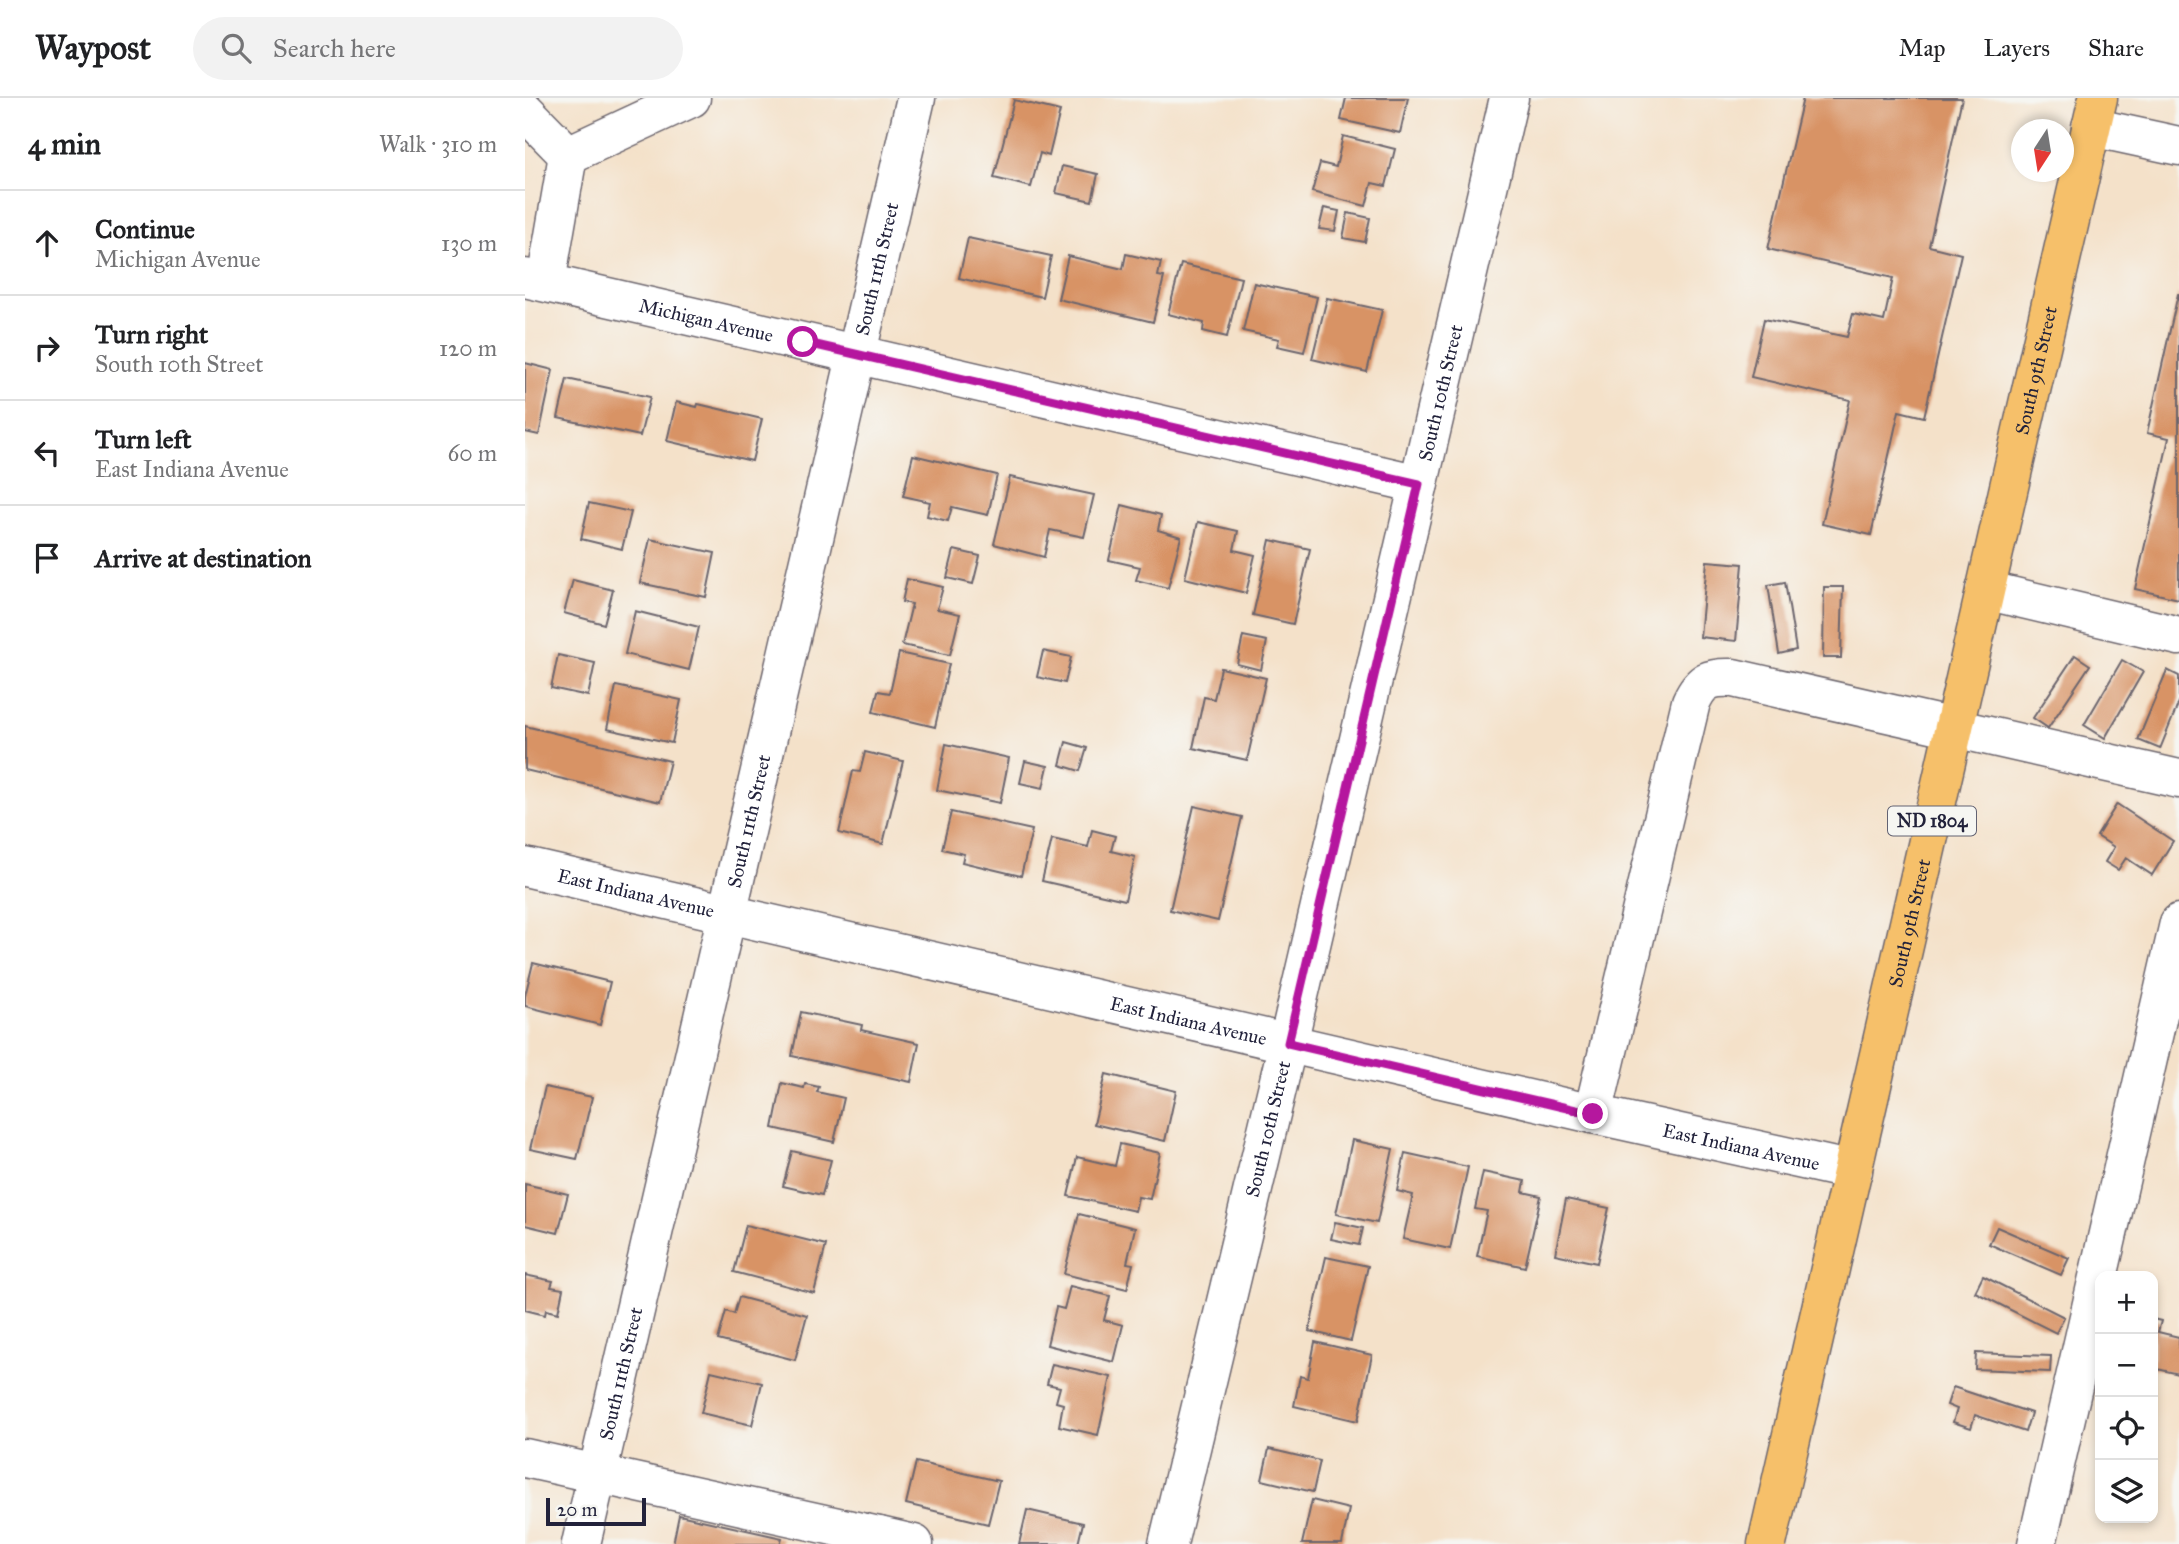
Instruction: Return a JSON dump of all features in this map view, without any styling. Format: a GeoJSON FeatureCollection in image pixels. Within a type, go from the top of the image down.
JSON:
{"type":"FeatureCollection","features":[{"type":"Feature","properties":{"kind":"main road","name":"South 9th Street"},"geometry":{"type":"LineString","coordinates":[[1767,1544],[2094,113]]}},
{"type":"Feature","properties":{"kind":"street"},"geometry":{"type":"LineString","coordinates":[[568,155],[691,98]]}},
{"type":"Feature","properties":{"kind":"street","name":"South 11th Street"},"geometry":{"type":"LineString","coordinates":[[581,1544],[916,98]]}},
{"type":"Feature","properties":{"kind":"street","name":"South 10th Street"},"geometry":{"type":"LineString","coordinates":[[1168,1544],[1509,98]]}},
{"type":"Feature","properties":{"kind":"street"},"geometry":{"type":"LineString","coordinates":[[525,111],[568,155]]}},
{"type":"Feature","properties":{"kind":"street"},"geometry":{"type":"LineString","coordinates":[[2094,113],[2179,146]]}},
{"type":"Feature","properties":{"kind":"street"},"geometry":{"type":"LineString","coordinates":[[535,280],[568,155]]}},
{"type":"Feature","properties":{"kind":"street","name":"Michigan Avenue"},"geometry":{"type":"LineString","coordinates":[[535,280],[1419,484]]}},
{"type":"Feature","properties":{"kind":"street"},"geometry":{"type":"LineString","coordinates":[[1985,590],[2179,636]]}},
{"type":"Feature","properties":{"kind":"street"},"geometry":{"type":"LineString","coordinates":[[1593,1114],[1691,702],[1697,689],[1707,681],[1733,678],[2179,779]]}},
{"type":"Feature","properties":{"kind":"street","name":"East Indiana Avenue"},"geometry":{"type":"LineString","coordinates":[[525,867],[1593,1114],[1853,1171]]}},
{"type":"Feature","properties":{"kind":"street"},"geometry":{"type":"LineString","coordinates":[[2037,1544],[2179,923]]}},
{"type":"Feature","properties":{"kind":"street"},"geometry":{"type":"LineString","coordinates":[[525,1458],[890,1541]]}},
{"type":"Feature","properties":{"kind":"building"},"geometry":{"type":"Polygon","coordinates":[[[1346,98],[1408,98],[1400,133],[1341,120],[1346,98]]]}},
{"type":"Feature","properties":{"kind":"building"},"geometry":{"type":"Polygon","coordinates":[[[1803,98],[1962,98],[1929,246],[1961,254],[1924,417],[1899,411],[1871,535],[1822,524],[1850,400],[1751,377],[1764,319],[1847,337],[1853,314],[1884,321],[1893,278],[1768,249],[1803,98]]]}},
{"type":"Feature","properties":{"kind":"building"},"geometry":{"type":"Polygon","coordinates":[[[1014,100],[1060,111],[1049,156],[1040,153],[1031,187],[994,178],[1014,100]]]}},
{"type":"Feature","properties":{"kind":"building"},"geometry":{"type":"Polygon","coordinates":[[[1343,136],[1395,149],[1386,186],[1372,183],[1366,206],[1312,192],[1320,163],[1336,167],[1343,136]]]}},
{"type":"Feature","properties":{"kind":"building"},"geometry":{"type":"Polygon","coordinates":[[[1062,166],[1098,174],[1092,201],[1056,193],[1062,166]]]}},
{"type":"Feature","properties":{"kind":"building"},"geometry":{"type":"Polygon","coordinates":[[[1324,208],[1339,211],[1335,231],[1319,229],[1324,208]]]}},
{"type":"Feature","properties":{"kind":"building"},"geometry":{"type":"Polygon","coordinates":[[[1348,213],[1370,218],[1365,242],[1343,238],[1348,213]]]}},
{"type":"Feature","properties":{"kind":"building"},"geometry":{"type":"Polygon","coordinates":[[[968,238],[1051,256],[1042,297],[959,278],[968,238]]]}},
{"type":"Feature","properties":{"kind":"building"},"geometry":{"type":"Polygon","coordinates":[[[1126,254],[1161,262],[1158,276],[1164,277],[1153,322],[1058,299],[1068,256],[1123,269],[1126,254]]]}},
{"type":"Feature","properties":{"kind":"building"},"geometry":{"type":"Polygon","coordinates":[[[1181,264],[1241,278],[1227,337],[1203,331],[1204,323],[1168,314],[1181,264]]]}},
{"type":"Feature","properties":{"kind":"building"},"geometry":{"type":"Polygon","coordinates":[[[1254,283],[1317,297],[1304,352],[1277,346],[1279,339],[1243,331],[1254,283]]]}},
{"type":"Feature","properties":{"kind":"building"},"geometry":{"type":"Polygon","coordinates":[[[2178,294],[2179,599],[2135,589],[2169,438],[2147,433],[2178,294]]]}},
{"type":"Feature","properties":{"kind":"building"},"geometry":{"type":"Polygon","coordinates":[[[1327,298],[1382,310],[1367,372],[1312,359],[1327,298]]]}},
{"type":"Feature","properties":{"kind":"building"},"geometry":{"type":"Polygon","coordinates":[[[525,363],[553,370],[539,435],[525,432],[525,363]]]}},
{"type":"Feature","properties":{"kind":"building"},"geometry":{"type":"Polygon","coordinates":[[[567,379],[650,397],[640,436],[558,418],[567,379]]]}},
{"type":"Feature","properties":{"kind":"building"},"geometry":{"type":"Polygon","coordinates":[[[676,402],[697,407],[698,404],[762,419],[752,461],[667,441],[676,402]]]}},
{"type":"Feature","properties":{"kind":"building"},"geometry":{"type":"Polygon","coordinates":[[[913,455],[997,475],[988,515],[952,507],[948,521],[927,516],[930,502],[903,496],[913,455]]]}},
{"type":"Feature","properties":{"kind":"building"},"geometry":{"type":"Polygon","coordinates":[[[1010,477],[1094,495],[1084,537],[1050,530],[1044,557],[994,544],[1010,477]]]}},
{"type":"Feature","properties":{"kind":"building"},"geometry":{"type":"Polygon","coordinates":[[[589,503],[631,512],[622,549],[581,539],[589,503]]]}},
{"type":"Feature","properties":{"kind":"building"},"geometry":{"type":"Polygon","coordinates":[[[1122,505],[1161,515],[1158,530],[1181,537],[1168,588],[1136,580],[1140,567],[1109,560],[1122,505]]]}},
{"type":"Feature","properties":{"kind":"building"},"geometry":{"type":"Polygon","coordinates":[[[1198,522],[1238,531],[1234,550],[1255,555],[1246,593],[1185,578],[1198,522]]]}},
{"type":"Feature","properties":{"kind":"building"},"geometry":{"type":"Polygon","coordinates":[[[650,539],[715,553],[706,597],[640,583],[650,539]]]}},
{"type":"Feature","properties":{"kind":"building"},"geometry":{"type":"Polygon","coordinates":[[[1270,540],[1310,549],[1293,624],[1253,615],[1270,540]]]}},
{"type":"Feature","properties":{"kind":"building"},"geometry":{"type":"Polygon","coordinates":[[[954,550],[980,556],[973,584],[947,578],[954,550]]]}},
{"type":"Feature","properties":{"kind":"building"},"geometry":{"type":"Polygon","coordinates":[[[1707,561],[1743,564],[1736,641],[1700,637],[1707,561]]]}},
{"type":"Feature","properties":{"kind":"building"},"geometry":{"type":"Polygon","coordinates":[[[907,579],[943,587],[937,609],[960,614],[950,655],[902,645],[912,604],[902,602],[907,579]]]}},
{"type":"Feature","properties":{"kind":"building"},"geometry":{"type":"Polygon","coordinates":[[[573,580],[613,590],[604,624],[564,613],[573,580]]]}},
{"type":"Feature","properties":{"kind":"building"},"geometry":{"type":"Polygon","coordinates":[[[1785,582],[1796,650],[1779,654],[1768,585],[1785,582]]]}},
{"type":"Feature","properties":{"kind":"building"},"geometry":{"type":"Polygon","coordinates":[[[1824,587],[1843,587],[1841,658],[1823,658],[1824,587]]]}},
{"type":"Feature","properties":{"kind":"building"},"geometry":{"type":"Polygon","coordinates":[[[635,611],[699,627],[689,670],[625,654],[635,611]]]}},
{"type":"Feature","properties":{"kind":"building"},"geometry":{"type":"Polygon","coordinates":[[[1243,636],[1267,641],[1261,670],[1237,664],[1243,636]]]}},
{"type":"Feature","properties":{"kind":"building"},"geometry":{"type":"Polygon","coordinates":[[[1043,651],[1071,657],[1065,683],[1037,677],[1043,651]]]}},
{"type":"Feature","properties":{"kind":"building"},"geometry":{"type":"Polygon","coordinates":[[[899,653],[949,664],[935,727],[873,712],[878,691],[890,693],[899,653]]]}},
{"type":"Feature","properties":{"kind":"building"},"geometry":{"type":"Polygon","coordinates":[[[558,655],[595,663],[588,696],[551,688],[558,655]]]}},
{"type":"Feature","properties":{"kind":"building"},"geometry":{"type":"Polygon","coordinates":[[[2075,655],[2090,665],[2048,728],[2033,718],[2075,655]]]}},
{"type":"Feature","properties":{"kind":"building"},"geometry":{"type":"Polygon","coordinates":[[[2122,660],[2143,672],[2105,738],[2084,725],[2122,660]]]}},
{"type":"Feature","properties":{"kind":"building"},"geometry":{"type":"Polygon","coordinates":[[[1221,668],[1266,678],[1247,760],[1193,748],[1204,697],[1214,699],[1221,668]]]}},
{"type":"Feature","properties":{"kind":"building"},"geometry":{"type":"Polygon","coordinates":[[[2167,670],[2179,676],[2179,702],[2160,749],[2138,740],[2167,670]]]}},
{"type":"Feature","properties":{"kind":"building"},"geometry":{"type":"Polygon","coordinates":[[[616,686],[681,700],[672,743],[607,729],[616,686]]]}},
{"type":"Feature","properties":{"kind":"building"},"geometry":{"type":"Polygon","coordinates":[[[525,726],[670,761],[660,802],[525,770],[525,726]]]}},
{"type":"Feature","properties":{"kind":"building"},"geometry":{"type":"Polygon","coordinates":[[[1066,742],[1087,748],[1080,771],[1060,765],[1066,742]]]}},
{"type":"Feature","properties":{"kind":"building"},"geometry":{"type":"Polygon","coordinates":[[[946,744],[1009,758],[1000,803],[937,790],[946,744]]]}},
{"type":"Feature","properties":{"kind":"building"},"geometry":{"type":"Polygon","coordinates":[[[865,752],[903,761],[883,844],[839,833],[853,771],[860,772],[865,752]]]}},
{"type":"Feature","properties":{"kind":"building"},"geometry":{"type":"Polygon","coordinates":[[[1025,761],[1048,766],[1043,788],[1020,783],[1025,761]]]}},
{"type":"Feature","properties":{"kind":"building"},"geometry":{"type":"Polygon","coordinates":[[[2117,804],[2173,841],[2152,875],[2126,858],[2118,870],[2105,862],[2114,847],[2097,836],[2117,804]]]}},
{"type":"Feature","properties":{"kind":"building"},"geometry":{"type":"Polygon","coordinates":[[[1194,806],[1242,817],[1218,921],[1170,910],[1194,806]]]}},
{"type":"Feature","properties":{"kind":"building"},"geometry":{"type":"Polygon","coordinates":[[[951,812],[1032,830],[1021,876],[962,862],[964,854],[942,849],[951,812]]]}},
{"type":"Feature","properties":{"kind":"building"},"geometry":{"type":"Polygon","coordinates":[[[1092,830],[1115,836],[1111,851],[1135,857],[1125,900],[1042,881],[1052,839],[1088,847],[1092,830]]]}},
{"type":"Feature","properties":{"kind":"building"},"geometry":{"type":"Polygon","coordinates":[[[533,963],[610,982],[600,1025],[525,1006],[533,963]]]}},
{"type":"Feature","properties":{"kind":"building"},"geometry":{"type":"Polygon","coordinates":[[[801,1012],[862,1025],[861,1030],[919,1043],[911,1082],[792,1056],[801,1012]]]}},
{"type":"Feature","properties":{"kind":"building"},"geometry":{"type":"Polygon","coordinates":[[[1106,1074],[1176,1091],[1165,1141],[1094,1124],[1106,1074]]]}},
{"type":"Feature","properties":{"kind":"building"},"geometry":{"type":"Polygon","coordinates":[[[782,1083],[804,1088],[805,1084],[819,1087],[817,1092],[844,1098],[834,1142],[773,1128],[782,1083]]]}},
{"type":"Feature","properties":{"kind":"building"},"geometry":{"type":"Polygon","coordinates":[[[545,1087],[592,1097],[577,1159],[530,1149],[545,1087]]]}},
{"type":"Feature","properties":{"kind":"building"},"geometry":{"type":"Polygon","coordinates":[[[1352,1140],[1393,1149],[1377,1223],[1336,1214],[1352,1140]]]}},
{"type":"Feature","properties":{"kind":"building"},"geometry":{"type":"Polygon","coordinates":[[[1120,1144],[1160,1153],[1150,1199],[1138,1197],[1135,1211],[1068,1196],[1077,1157],[1115,1166],[1120,1144]]]}},
{"type":"Feature","properties":{"kind":"building"},"geometry":{"type":"Polygon","coordinates":[[[792,1151],[831,1160],[822,1195],[783,1186],[792,1151]]]}},
{"type":"Feature","properties":{"kind":"building"},"geometry":{"type":"Polygon","coordinates":[[[1405,1153],[1468,1167],[1450,1249],[1403,1239],[1413,1195],[1397,1191],[1405,1153]]]}},
{"type":"Feature","properties":{"kind":"building"},"geometry":{"type":"Polygon","coordinates":[[[1483,1172],[1525,1181],[1523,1192],[1541,1196],[1525,1267],[1477,1256],[1487,1211],[1475,1209],[1483,1172]]]}},
{"type":"Feature","properties":{"kind":"building"},"geometry":{"type":"Polygon","coordinates":[[[525,1184],[568,1194],[558,1233],[525,1225],[525,1184]]]}},
{"type":"Feature","properties":{"kind":"building"},"geometry":{"type":"Polygon","coordinates":[[[1566,1199],[1609,1208],[1597,1263],[1555,1254],[1566,1199]]]}},
{"type":"Feature","properties":{"kind":"building"},"geometry":{"type":"Polygon","coordinates":[[[1079,1214],[1135,1228],[1127,1263],[1133,1264],[1127,1289],[1064,1274],[1079,1214]]]}},
{"type":"Feature","properties":{"kind":"building"},"geometry":{"type":"Polygon","coordinates":[[[1335,1222],[1363,1228],[1359,1245],[1331,1239],[1335,1222]]]}},
{"type":"Feature","properties":{"kind":"building"},"geometry":{"type":"Polygon","coordinates":[[[746,1225],[826,1245],[814,1293],[734,1272],[746,1225]]]}},
{"type":"Feature","properties":{"kind":"building"},"geometry":{"type":"Polygon","coordinates":[[[1997,1227],[2069,1258],[2061,1275],[1989,1244],[1997,1227]]]}},
{"type":"Feature","properties":{"kind":"building"},"geometry":{"type":"Polygon","coordinates":[[[1326,1257],[1368,1266],[1351,1341],[1309,1331],[1326,1257]]]}},
{"type":"Feature","properties":{"kind":"building"},"geometry":{"type":"Polygon","coordinates":[[[525,1275],[553,1281],[551,1287],[563,1289],[558,1313],[546,1310],[545,1315],[525,1310],[525,1275]]]}},
{"type":"Feature","properties":{"kind":"building"},"geometry":{"type":"Polygon","coordinates":[[[1983,1276],[2064,1317],[2056,1333],[1975,1292],[1983,1276]]]}},
{"type":"Feature","properties":{"kind":"building"},"geometry":{"type":"Polygon","coordinates":[[[1070,1286],[1110,1296],[1104,1320],[1123,1325],[1114,1362],[1047,1345],[1056,1307],[1064,1309],[1070,1286]]]}},
{"type":"Feature","properties":{"kind":"building"},"geometry":{"type":"Polygon","coordinates":[[[739,1297],[807,1315],[795,1360],[718,1340],[726,1311],[734,1314],[739,1297]]]}},
{"type":"Feature","properties":{"kind":"building"},"geometry":{"type":"Polygon","coordinates":[[[2158,1332],[2179,1337],[2179,1374],[2158,1369],[2158,1332]]]}},
{"type":"Feature","properties":{"kind":"building"},"geometry":{"type":"Polygon","coordinates":[[[1315,1342],[1372,1355],[1358,1421],[1294,1406],[1300,1376],[1308,1378],[1315,1342]]]}},
{"type":"Feature","properties":{"kind":"building"},"geometry":{"type":"Polygon","coordinates":[[[1976,1353],[2051,1356],[2050,1372],[1975,1369],[1976,1353]]]}},
{"type":"Feature","properties":{"kind":"building"},"geometry":{"type":"Polygon","coordinates":[[[1052,1364],[1111,1377],[1098,1435],[1059,1426],[1063,1404],[1056,1402],[1060,1387],[1047,1384],[1052,1364]]]}},
{"type":"Feature","properties":{"kind":"building"},"geometry":{"type":"Polygon","coordinates":[[[711,1371],[762,1383],[752,1425],[701,1413],[711,1371]]]}},
{"type":"Feature","properties":{"kind":"building"},"geometry":{"type":"Polygon","coordinates":[[[1953,1387],[2031,1413],[2025,1432],[1975,1415],[1971,1428],[1953,1422],[1957,1409],[1947,1405],[1953,1387]]]}},
{"type":"Feature","properties":{"kind":"building"},"geometry":{"type":"Polygon","coordinates":[[[1269,1449],[1320,1461],[1313,1492],[1262,1480],[1269,1449]]]}},
{"type":"Feature","properties":{"kind":"building"},"geometry":{"type":"Polygon","coordinates":[[[916,1462],[999,1481],[988,1524],[906,1504],[916,1462]]]}},
{"type":"Feature","properties":{"kind":"building"},"geometry":{"type":"Polygon","coordinates":[[[1312,1500],[1349,1509],[1342,1544],[1302,1544],[1312,1500]]]}},
{"type":"Feature","properties":{"kind":"building"},"geometry":{"type":"Polygon","coordinates":[[[1027,1510],[1083,1523],[1078,1544],[1019,1544],[1027,1510]]]}},
{"type":"Feature","properties":{"kind":"building"},"geometry":{"type":"Polygon","coordinates":[[[679,1515],[782,1538],[780,1544],[673,1544],[679,1515]]]}},
{"type":"Feature","properties":{"kind":"route"},"geometry":{"type":"LineString","coordinates":[[803,342],[1419,484],[1288,1043],[1593,1114]]}}]}
